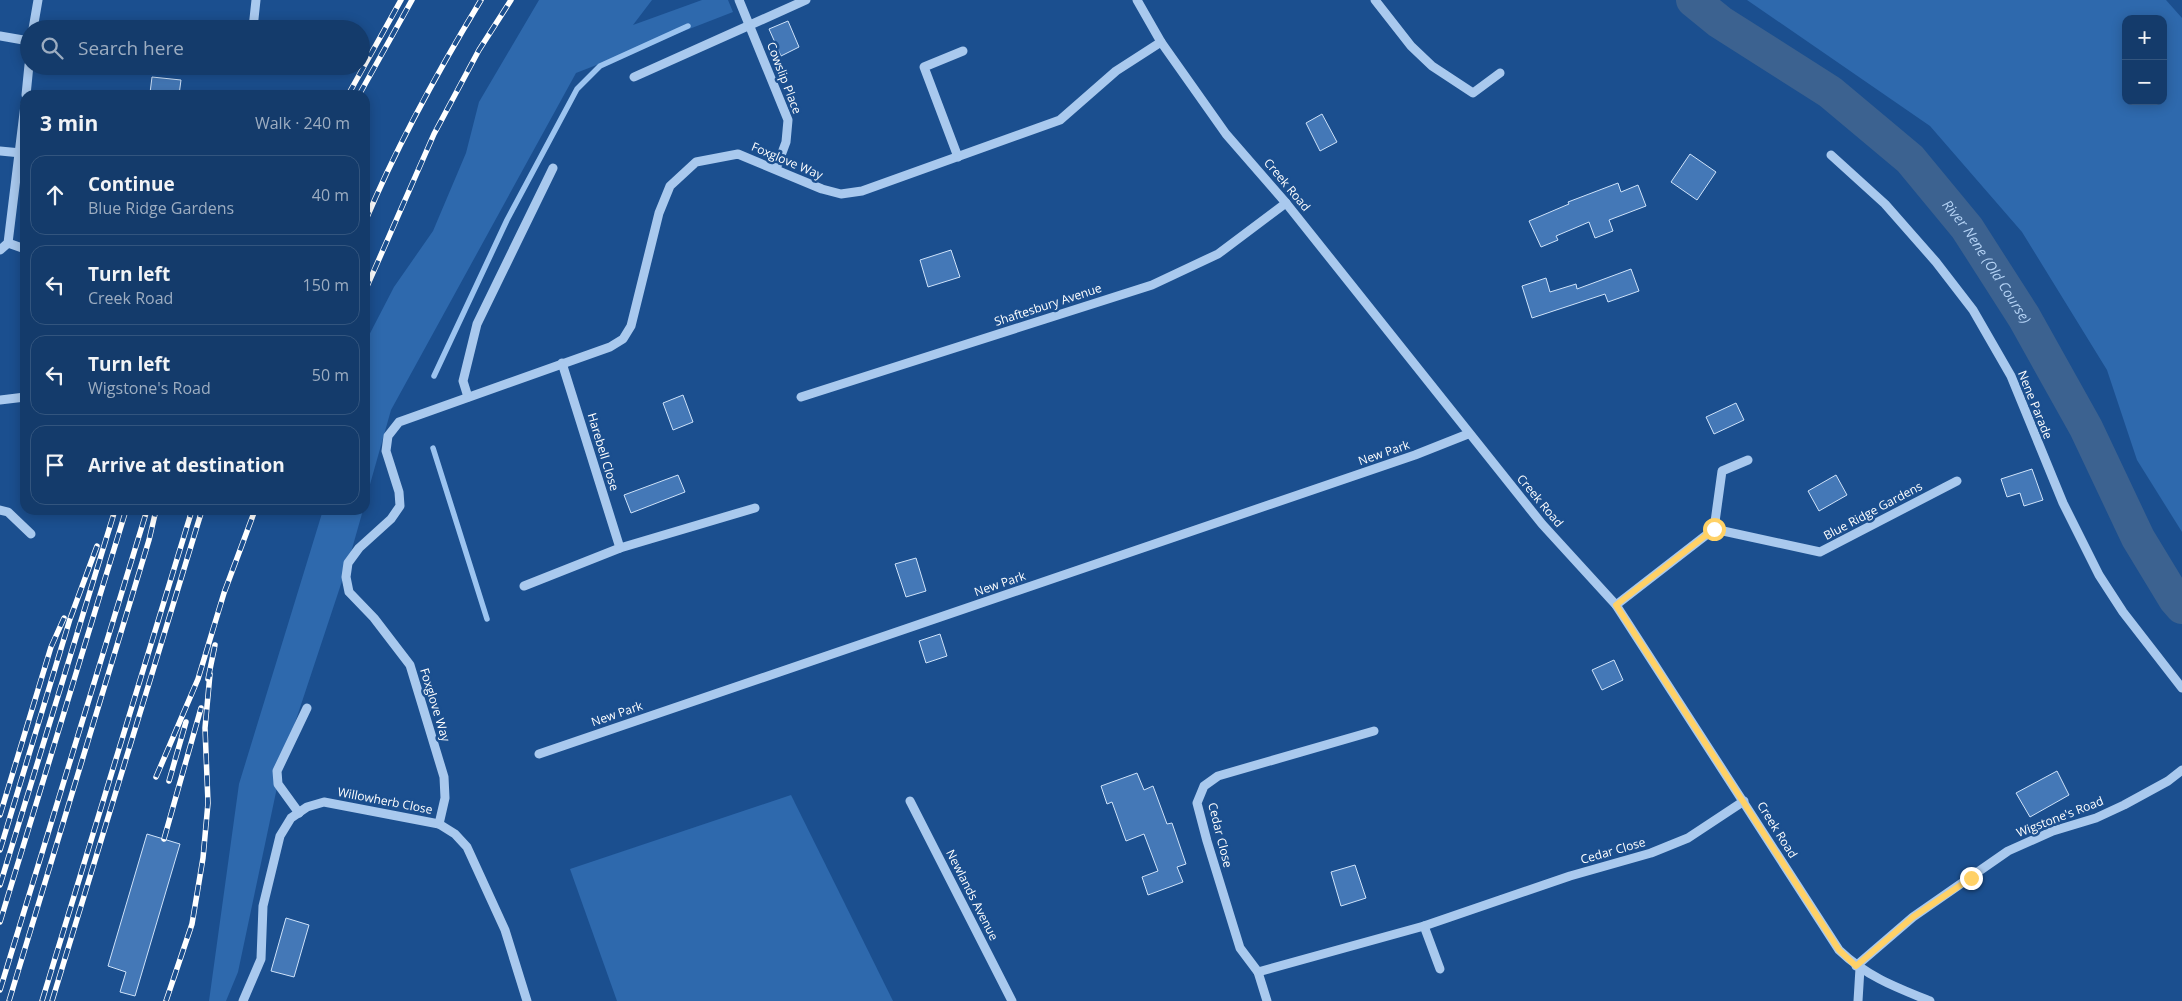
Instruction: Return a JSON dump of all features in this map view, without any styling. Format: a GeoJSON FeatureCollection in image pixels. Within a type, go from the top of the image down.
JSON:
{"type":"FeatureCollection","features":[{"type":"Feature","properties":{"kind":"street"},"geometry":{"type":"LineString","coordinates":[[35,20],[38,0]]}},
{"type":"Feature","properties":{"kind":"street"},"geometry":{"type":"LineString","coordinates":[[254,20],[256,0]]}},
{"type":"Feature","properties":{"kind":"street","name":"Cowslip Place"},"geometry":{"type":"LineString","coordinates":[[739,0],[788,120],[786,142],[776,169]]}},
{"type":"Feature","properties":{"kind":"street"},"geometry":{"type":"LineString","coordinates":[[634,76],[806,0]]}},
{"type":"Feature","properties":{"kind":"street","name":"Creek Road"},"geometry":{"type":"LineString","coordinates":[[1137,0],[1161,42],[1226,134],[1286,202],[1468,434],[1542,524],[1616,605],[1839,950],[1858,967],[1893,986],[1930,1001]]}},
{"type":"Feature","properties":{"kind":"street"},"geometry":{"type":"LineString","coordinates":[[1375,0],[1411,46],[1432,66],[1473,93],[1500,73]]}},
{"type":"Feature","properties":{"kind":"street"},"geometry":{"type":"LineString","coordinates":[[0,36],[20,39]]}},
{"type":"Feature","properties":{"kind":"street","name":"Foxglove Way"},"geometry":{"type":"LineString","coordinates":[[439,824],[445,798],[444,777],[410,665],[374,618],[350,592],[346,577],[348,563],[359,548],[392,519],[400,506],[399,492],[386,451],[388,436],[399,422],[610,347],[623,339],[631,326],[659,213],[666,195],[670,186],[696,162],[738,154],[822,189],[841,194],[862,191],[1060,120],[1116,71],[1161,42]]}},
{"type":"Feature","properties":{"kind":"street"},"geometry":{"type":"LineString","coordinates":[[958,157],[924,67],[963,51]]}},
{"type":"Feature","properties":{"kind":"street"},"geometry":{"type":"LineString","coordinates":[[26,90],[28,75]]}},
{"type":"Feature","properties":{"kind":"street"},"geometry":{"type":"LineString","coordinates":[[0,151],[20,152]]}},
{"type":"Feature","properties":{"kind":"street","name":"Nene Parade"},"geometry":{"type":"LineString","coordinates":[[1831,155],[1885,204],[1936,262],[1973,310],[2011,376],[2063,503],[2099,575],[2123,612],[2182,688]]}},
{"type":"Feature","properties":{"kind":"street"},"geometry":{"type":"LineString","coordinates":[[0,250],[8,243],[20,159]]}},
{"type":"Feature","properties":{"kind":"street"},"geometry":{"type":"LineString","coordinates":[[468,397],[462,380],[477,324],[553,168]]}},
{"type":"Feature","properties":{"kind":"street","name":"Shaftesbury Avenue"},"geometry":{"type":"LineString","coordinates":[[802,396],[1152,285],[1218,254],[1286,202]]}},
{"type":"Feature","properties":{"kind":"street"},"geometry":{"type":"LineString","coordinates":[[8,243],[20,247]]}},
{"type":"Feature","properties":{"kind":"street","name":"Harebell Close"},"geometry":{"type":"LineString","coordinates":[[562,363],[620,548]]}},
{"type":"Feature","properties":{"kind":"street"},"geometry":{"type":"LineString","coordinates":[[0,400],[20,398]]}},
{"type":"Feature","properties":{"kind":"street","name":"New Park"},"geometry":{"type":"LineString","coordinates":[[539,754],[1416,455],[1468,434]]}},
{"type":"Feature","properties":{"kind":"street"},"geometry":{"type":"LineString","coordinates":[[1616,605],[1714,529],[1722,471],[1748,460]]}},
{"type":"Feature","properties":{"kind":"street","name":"Blue Ridge Gardens"},"geometry":{"type":"LineString","coordinates":[[1714,529],[1820,552],[1957,481]]}},
{"type":"Feature","properties":{"kind":"street"},"geometry":{"type":"LineString","coordinates":[[524,586],[620,548],[755,508]]}},
{"type":"Feature","properties":{"kind":"street"},"geometry":{"type":"LineString","coordinates":[[0,510],[8,512],[31,534]]}},
{"type":"Feature","properties":{"kind":"street"},"geometry":{"type":"LineString","coordinates":[[299,812],[278,784],[277,772],[308,708]]}},
{"type":"Feature","properties":{"kind":"street","name":"Cedar Close"},"geometry":{"type":"LineString","coordinates":[[1266,1001],[1258,972],[1240,948],[1197,803],[1204,786],[1218,776],[1374,731]]}},
{"type":"Feature","properties":{"kind":"street","name":"Wigstone's Road"},"geometry":{"type":"LineString","coordinates":[[1858,967],[1913,917],[2008,852],[2053,831],[2096,818],[2124,805],[2168,781],[2182,770]]}},
{"type":"Feature","properties":{"kind":"street","name":"Newlands Avenue"},"geometry":{"type":"LineString","coordinates":[[910,801],[1012,1001]]}},
{"type":"Feature","properties":{"kind":"street","name":"Cedar Close"},"geometry":{"type":"LineString","coordinates":[[1258,972],[1424,926],[1570,876],[1651,853],[1688,838],[1744,801]]}},
{"type":"Feature","properties":{"kind":"street","name":"Willowherb Close"},"geometry":{"type":"LineString","coordinates":[[243,1001],[261,959],[262,906],[280,836],[291,818],[307,807],[324,802],[439,824]]}},
{"type":"Feature","properties":{"kind":"street"},"geometry":{"type":"LineString","coordinates":[[439,824],[455,834],[467,847],[505,930],[527,1001]]}},
{"type":"Feature","properties":{"kind":"street"},"geometry":{"type":"LineString","coordinates":[[1424,926],[1440,969]]}},
{"type":"Feature","properties":{"kind":"street"},"geometry":{"type":"LineString","coordinates":[[1858,967],[1858,1001]]}},
{"type":"Feature","properties":{"kind":"shaded area"},"geometry":{"type":"Polygon","coordinates":[[[539,0],[652,0],[633,25],[702,0],[728,0],[733,12],[576,73],[391,410],[370,484],[370,333],[394,287],[433,231],[466,153],[479,102],[539,0]]]}},
{"type":"Feature","properties":{"kind":"shaded area"},"geometry":{"type":"Polygon","coordinates":[[[1747,0],[2166,0],[2182,18],[2182,532],[2137,460],[2107,370],[2022,232],[1930,126],[1747,0]]]}},
{"type":"Feature","properties":{"kind":"shaded area"},"geometry":{"type":"Polygon","coordinates":[[[321,515],[362,515],[348,563],[283,759],[238,972],[226,1001],[209,1001],[239,784],[321,515]]]}},
{"type":"Feature","properties":{"kind":"shaded area"},"geometry":{"type":"Polygon","coordinates":[[[791,795],[893,1001],[617,1001],[570,869],[791,795]]]}},
{"type":"Feature","properties":{"kind":"building"},"geometry":{"type":"Polygon","coordinates":[[[788,21],[799,47],[781,56],[769,29],[788,21]]]}},
{"type":"Feature","properties":{"kind":"building"},"geometry":{"type":"Polygon","coordinates":[[[152,77],[181,80],[180,90],[150,90],[152,77]]]}},
{"type":"Feature","properties":{"kind":"building"},"geometry":{"type":"Polygon","coordinates":[[[1322,114],[1337,142],[1320,151],[1306,123],[1322,114]]]}},
{"type":"Feature","properties":{"kind":"building"},"geometry":{"type":"Polygon","coordinates":[[[1690,154],[1716,172],[1697,200],[1671,182],[1690,154]]]}},
{"type":"Feature","properties":{"kind":"building"},"geometry":{"type":"Polygon","coordinates":[[[1618,183],[1621,192],[1638,185],[1646,206],[1609,220],[1613,231],[1595,238],[1589,222],[1556,236],[1558,240],[1541,247],[1529,221],[1569,204],[1568,202],[1618,183]]]}},
{"type":"Feature","properties":{"kind":"building"},"geometry":{"type":"Polygon","coordinates":[[[951,250],[960,277],[928,287],[920,260],[951,250]]]}},
{"type":"Feature","properties":{"kind":"building"},"geometry":{"type":"Polygon","coordinates":[[[1631,269],[1639,291],[1608,302],[1605,294],[1532,318],[1522,286],[1546,278],[1550,292],[1576,284],[1577,289],[1631,269]]]}},
{"type":"Feature","properties":{"kind":"building"},"geometry":{"type":"Polygon","coordinates":[[[683,395],[693,422],[673,430],[663,403],[683,395]]]}},
{"type":"Feature","properties":{"kind":"building"},"geometry":{"type":"Polygon","coordinates":[[[1736,403],[1744,420],[1714,434],[1706,417],[1736,403]]]}},
{"type":"Feature","properties":{"kind":"building"},"geometry":{"type":"Polygon","coordinates":[[[2032,469],[2043,500],[2024,506],[2020,493],[2007,497],[2001,479],[2032,469]]]}},
{"type":"Feature","properties":{"kind":"building"},"geometry":{"type":"Polygon","coordinates":[[[678,475],[685,492],[631,513],[624,495],[678,475]]]}},
{"type":"Feature","properties":{"kind":"building"},"geometry":{"type":"Polygon","coordinates":[[[1836,475],[1847,495],[1819,511],[1808,491],[1836,475]]]}},
{"type":"Feature","properties":{"kind":"building"},"geometry":{"type":"Polygon","coordinates":[[[916,558],[926,591],[906,597],[895,564],[916,558]]]}},
{"type":"Feature","properties":{"kind":"building"},"geometry":{"type":"Polygon","coordinates":[[[940,634],[947,656],[926,663],[919,641],[940,634]]]}},
{"type":"Feature","properties":{"kind":"building"},"geometry":{"type":"Polygon","coordinates":[[[1614,660],[1623,680],[1602,690],[1592,670],[1614,660]]]}},
{"type":"Feature","properties":{"kind":"building"},"geometry":{"type":"Polygon","coordinates":[[[2057,771],[2069,795],[2030,817],[2016,793],[2057,771]]]}},
{"type":"Feature","properties":{"kind":"building"},"geometry":{"type":"Polygon","coordinates":[[[1137,773],[1144,790],[1153,786],[1167,824],[1172,823],[1186,864],[1177,867],[1183,882],[1148,895],[1142,877],[1158,871],[1144,834],[1126,841],[1112,802],[1107,804],[1101,786],[1137,773]]]}},
{"type":"Feature","properties":{"kind":"building"},"geometry":{"type":"Polygon","coordinates":[[[147,834],[180,844],[135,996],[120,992],[126,972],[108,966],[147,834]]]}},
{"type":"Feature","properties":{"kind":"building"},"geometry":{"type":"Polygon","coordinates":[[[1355,865],[1366,898],[1341,906],[1331,872],[1355,865]]]}},
{"type":"Feature","properties":{"kind":"building"},"geometry":{"type":"Polygon","coordinates":[[[286,918],[309,925],[294,977],[271,971],[286,918]]]}},
{"type":"Feature","properties":{"kind":"waterway","name":"River Nene (Old Course)"},"geometry":{"type":"LineString","coordinates":[[1693,0],[1720,22],[1830,92],[1910,159],[1967,228],[2024,317],[2086,428],[2138,538],[2175,599],[2182,607]]}},
{"type":"Feature","properties":{"kind":"waterway"},"geometry":{"type":"LineString","coordinates":[[434,376],[507,220],[577,89],[600,66],[688,26]]}},
{"type":"Feature","properties":{"kind":"waterway"},"geometry":{"type":"LineString","coordinates":[[433,448],[487,619]]}},
{"type":"Feature","properties":{"kind":"railway"},"geometry":{"type":"LineString","coordinates":[[370,56],[401,0]]}},
{"type":"Feature","properties":{"kind":"railway"},"geometry":{"type":"LineString","coordinates":[[362,90],[412,0]]}},
{"type":"Feature","properties":{"kind":"railway"},"geometry":{"type":"LineString","coordinates":[[370,210],[419,109],[481,0]]}},
{"type":"Feature","properties":{"kind":"railway"},"geometry":{"type":"LineString","coordinates":[[370,280],[434,134],[479,50],[511,0]]}},
{"type":"Feature","properties":{"kind":"railway"},"geometry":{"type":"LineString","coordinates":[[351,90],[359,75]]}},
{"type":"Feature","properties":{"kind":"railway"},"geometry":{"type":"LineString","coordinates":[[0,885],[113,515]]}},
{"type":"Feature","properties":{"kind":"railway"},"geometry":{"type":"LineString","coordinates":[[0,922],[124,515]]}},
{"type":"Feature","properties":{"kind":"railway"},"geometry":{"type":"LineString","coordinates":[[0,990],[145,515]]}},
{"type":"Feature","properties":{"kind":"railway"},"geometry":{"type":"LineString","coordinates":[[9,1001],[149,540],[155,515]]}},
{"type":"Feature","properties":{"kind":"railway"},"geometry":{"type":"LineString","coordinates":[[42,1001],[190,515]]}},
{"type":"Feature","properties":{"kind":"railway"},"geometry":{"type":"LineString","coordinates":[[52,1001],[200,515]]}},
{"type":"Feature","properties":{"kind":"railway"},"geometry":{"type":"LineString","coordinates":[[156,777],[198,679],[224,593],[253,515]]}},
{"type":"Feature","properties":{"kind":"railway"},"geometry":{"type":"LineString","coordinates":[[0,850],[70,619],[97,546]]}},
{"type":"Feature","properties":{"kind":"railway"},"geometry":{"type":"LineString","coordinates":[[0,815],[51,647],[64,618]]}},
{"type":"Feature","properties":{"kind":"railway"},"geometry":{"type":"LineString","coordinates":[[208,679],[215,645]]}},
{"type":"Feature","properties":{"kind":"railway"},"geometry":{"type":"LineString","coordinates":[[166,1001],[192,924],[203,858],[208,803],[205,728],[210,674]]}},
{"type":"Feature","properties":{"kind":"railway"},"geometry":{"type":"LineString","coordinates":[[164,839],[201,708]]}},
{"type":"Feature","properties":{"kind":"railway"},"geometry":{"type":"LineString","coordinates":[[169,781],[186,722]]}},
{"type":"Feature","properties":{"kind":"route"},"geometry":{"type":"LineString","coordinates":[[1714,529],[1616,605],[1839,950],[1856,966],[1913,917],[1971,878]]}}]}
